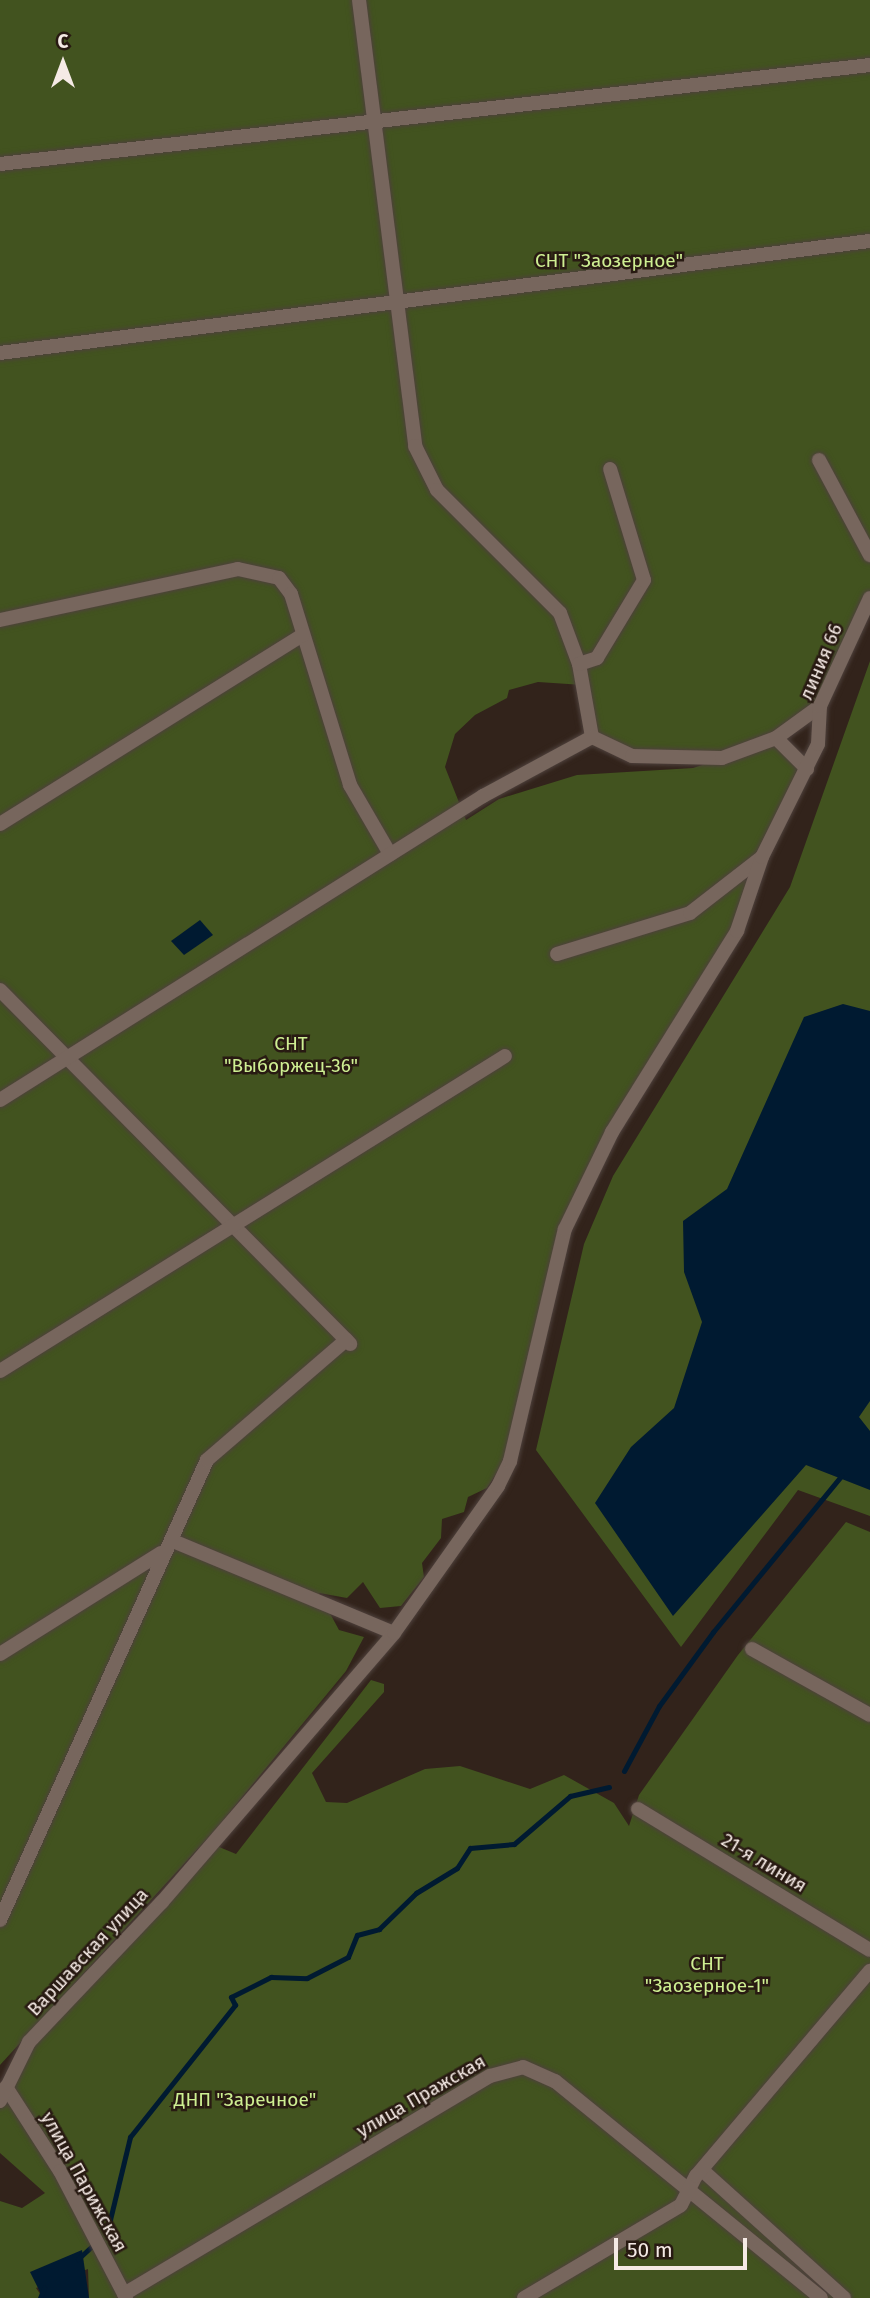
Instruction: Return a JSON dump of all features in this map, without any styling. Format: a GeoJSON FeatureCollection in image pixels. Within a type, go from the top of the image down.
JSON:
{"type":"FeatureCollection","features":[{"type":"Feature","properties":{"kind":"street"},"geometry":{"type":"LineString","coordinates":[[359,0],[392,302],[415,446],[437,490],[559,613],[579,664],[592,737]]}},
{"type":"Feature","properties":{"kind":"street"},"geometry":{"type":"LineString","coordinates":[[0,164],[870,65]]}},
{"type":"Feature","properties":{"kind":"street"},"geometry":{"type":"LineString","coordinates":[[0,353],[870,241]]}},
{"type":"Feature","properties":{"kind":"street"},"geometry":{"type":"LineString","coordinates":[[819,460],[870,555]]}},
{"type":"Feature","properties":{"kind":"street"},"geometry":{"type":"LineString","coordinates":[[579,664],[597,658],[644,580],[610,470]]}},
{"type":"Feature","properties":{"kind":"street"},"geometry":{"type":"LineString","coordinates":[[0,620],[260,569],[279,578],[290,594],[350,785],[390,853]]}},
{"type":"Feature","properties":{"kind":"street","name":"линия 66"},"geometry":{"type":"LineString","coordinates":[[818,744],[820,706],[870,598]]}},
{"type":"Feature","properties":{"kind":"street"},"geometry":{"type":"LineString","coordinates":[[0,824],[303,635]]}},
{"type":"Feature","properties":{"kind":"street"},"geometry":{"type":"LineString","coordinates":[[592,737],[632,756],[722,758],[776,738],[820,706]]}},
{"type":"Feature","properties":{"kind":"street"},"geometry":{"type":"LineString","coordinates":[[0,1100],[390,853],[592,737]]}},
{"type":"Feature","properties":{"kind":"street"},"geometry":{"type":"LineString","coordinates":[[776,738],[807,769]]}},
{"type":"Feature","properties":{"kind":"street","name":"Варшавская улица"},"geometry":{"type":"LineString","coordinates":[[3,2094],[29,2042],[217,1838],[394,1633],[505,1473],[565,1229],[612,1132],[737,931],[762,857],[818,744]]}},
{"type":"Feature","properties":{"kind":"street"},"geometry":{"type":"LineString","coordinates":[[557,954],[690,913],[762,857]]}},
{"type":"Feature","properties":{"kind":"street"},"geometry":{"type":"LineString","coordinates":[[0,990],[226,1224],[348,1342],[207,1460],[173,1541],[161,1553],[0,1654]]}},
{"type":"Feature","properties":{"kind":"street"},"geometry":{"type":"LineString","coordinates":[[0,1371],[226,1224],[506,1056]]}},
{"type":"Feature","properties":{"kind":"street"},"geometry":{"type":"LineString","coordinates":[[173,1541],[394,1633]]}},
{"type":"Feature","properties":{"kind":"street"},"geometry":{"type":"LineString","coordinates":[[0,1920],[161,1553]]}},
{"type":"Feature","properties":{"kind":"street"},"geometry":{"type":"LineString","coordinates":[[752,1649],[870,1715]]}},
{"type":"Feature","properties":{"kind":"street","name":"21-я линия"},"geometry":{"type":"LineString","coordinates":[[638,1809],[870,1950]]}},
{"type":"Feature","properties":{"kind":"street"},"geometry":{"type":"LineString","coordinates":[[524,2298],[667,2216],[702,2170],[870,1971]]}},
{"type":"Feature","properties":{"kind":"street","name":"улица Пражская"},"geometry":{"type":"LineString","coordinates":[[125,2296],[510,2068],[555,2081],[821,2298]]}},
{"type":"Feature","properties":{"kind":"street","name":"улица Парижская"},"geometry":{"type":"LineString","coordinates":[[3,2094],[60,2171],[125,2296]]}},
{"type":"Feature","properties":{"kind":"street"},"geometry":{"type":"LineString","coordinates":[[702,2170],[844,2298]]}},
{"type":"Feature","properties":{"kind":"green space"},"geometry":{"type":"Polygon","coordinates":[[[0,0],[870,0],[870,598],[820,706],[776,738],[722,758],[632,756],[592,737],[583,685],[538,682],[509,690],[507,698],[475,715],[455,734],[445,767],[466,820],[499,799],[577,775],[693,768],[778,740],[805,773],[749,900],[565,1229],[505,1460],[487,1488],[468,1497],[464,1512],[442,1519],[441,1538],[422,1563],[424,1577],[401,1606],[380,1608],[363,1582],[347,1598],[319,1593],[339,1630],[364,1637],[346,1671],[215,1830],[0,2065],[0,0]]]}},
{"type":"Feature","properties":{"kind":"green space"},"geometry":{"type":"Polygon","coordinates":[[[870,661],[870,1516],[798,1490],[681,1647],[536,1450],[584,1244],[613,1176],[790,887],[870,661]]]}},
{"type":"Feature","properties":{"kind":"green space"},"geometry":{"type":"Polygon","coordinates":[[[846,1522],[870,1532],[870,2298],[89,2298],[88,2269],[36,2288],[43,2298],[0,2298],[0,2201],[22,2208],[45,2193],[0,2153],[0,2101],[29,2042],[212,1844],[236,1854],[371,1680],[384,1684],[384,1692],[312,1773],[326,1802],[347,1803],[425,1769],[460,1766],[530,1789],[564,1775],[614,1803],[629,1826],[639,1795],[738,1655],[846,1522]]]}},
{"type":"Feature","properties":{"kind":"water"},"geometry":{"type":"Polygon","coordinates":[[[200,920],[213,935],[184,955],[171,941],[200,920]]]}},
{"type":"Feature","properties":{"kind":"water"},"geometry":{"type":"Polygon","coordinates":[[[843,1004],[870,1011],[870,1401],[859,1417],[870,1431],[870,1490],[806,1465],[673,1616],[595,1503],[631,1447],[674,1408],[702,1322],[684,1272],[683,1221],[727,1189],[804,1017],[843,1004]]]}},
{"type":"Feature","properties":{"kind":"water"},"geometry":{"type":"Polygon","coordinates":[[[82,2250],[89,2298],[43,2298],[30,2272],[82,2250]]]}},
{"type":"Feature","properties":{"kind":"waterway"},"geometry":{"type":"LineString","coordinates":[[624,1771],[659,1706],[713,1632],[841,1476]]}},
{"type":"Feature","properties":{"kind":"waterway"},"geometry":{"type":"LineString","coordinates":[[108,2228],[130,2137],[235,2005],[231,1997],[271,1977],[307,1978],[348,1957],[357,1935],[379,1929],[416,1893],[457,1868],[470,1848],[514,1844],[570,1796],[609,1787]]}},
{"type":"Feature","properties":{"kind":"waterway"},"geometry":{"type":"LineString","coordinates":[[78,2259],[91,2247]]}},
{"type":"Feature","properties":{"kind":"waterway"},"geometry":{"type":"LineString","coordinates":[[40,2298],[44,2288]]}},
{"type":"Feature","properties":{"kind":"park label","name":"СНТ \"Заозерное\""},"geometry":{"type":"Point","coordinates":[609,261]}},
{"type":"Feature","properties":{"kind":"park label","name":"СНТ \"Выборжец-36\""},"geometry":{"type":"Point","coordinates":[291,1055]}},
{"type":"Feature","properties":{"kind":"park label","name":"СНТ \"Заозерное-1\""},"geometry":{"type":"Point","coordinates":[707,1975]}},
{"type":"Feature","properties":{"kind":"park label","name":"ДНП \"Заречное\""},"geometry":{"type":"Point","coordinates":[245,2100]}}]}
